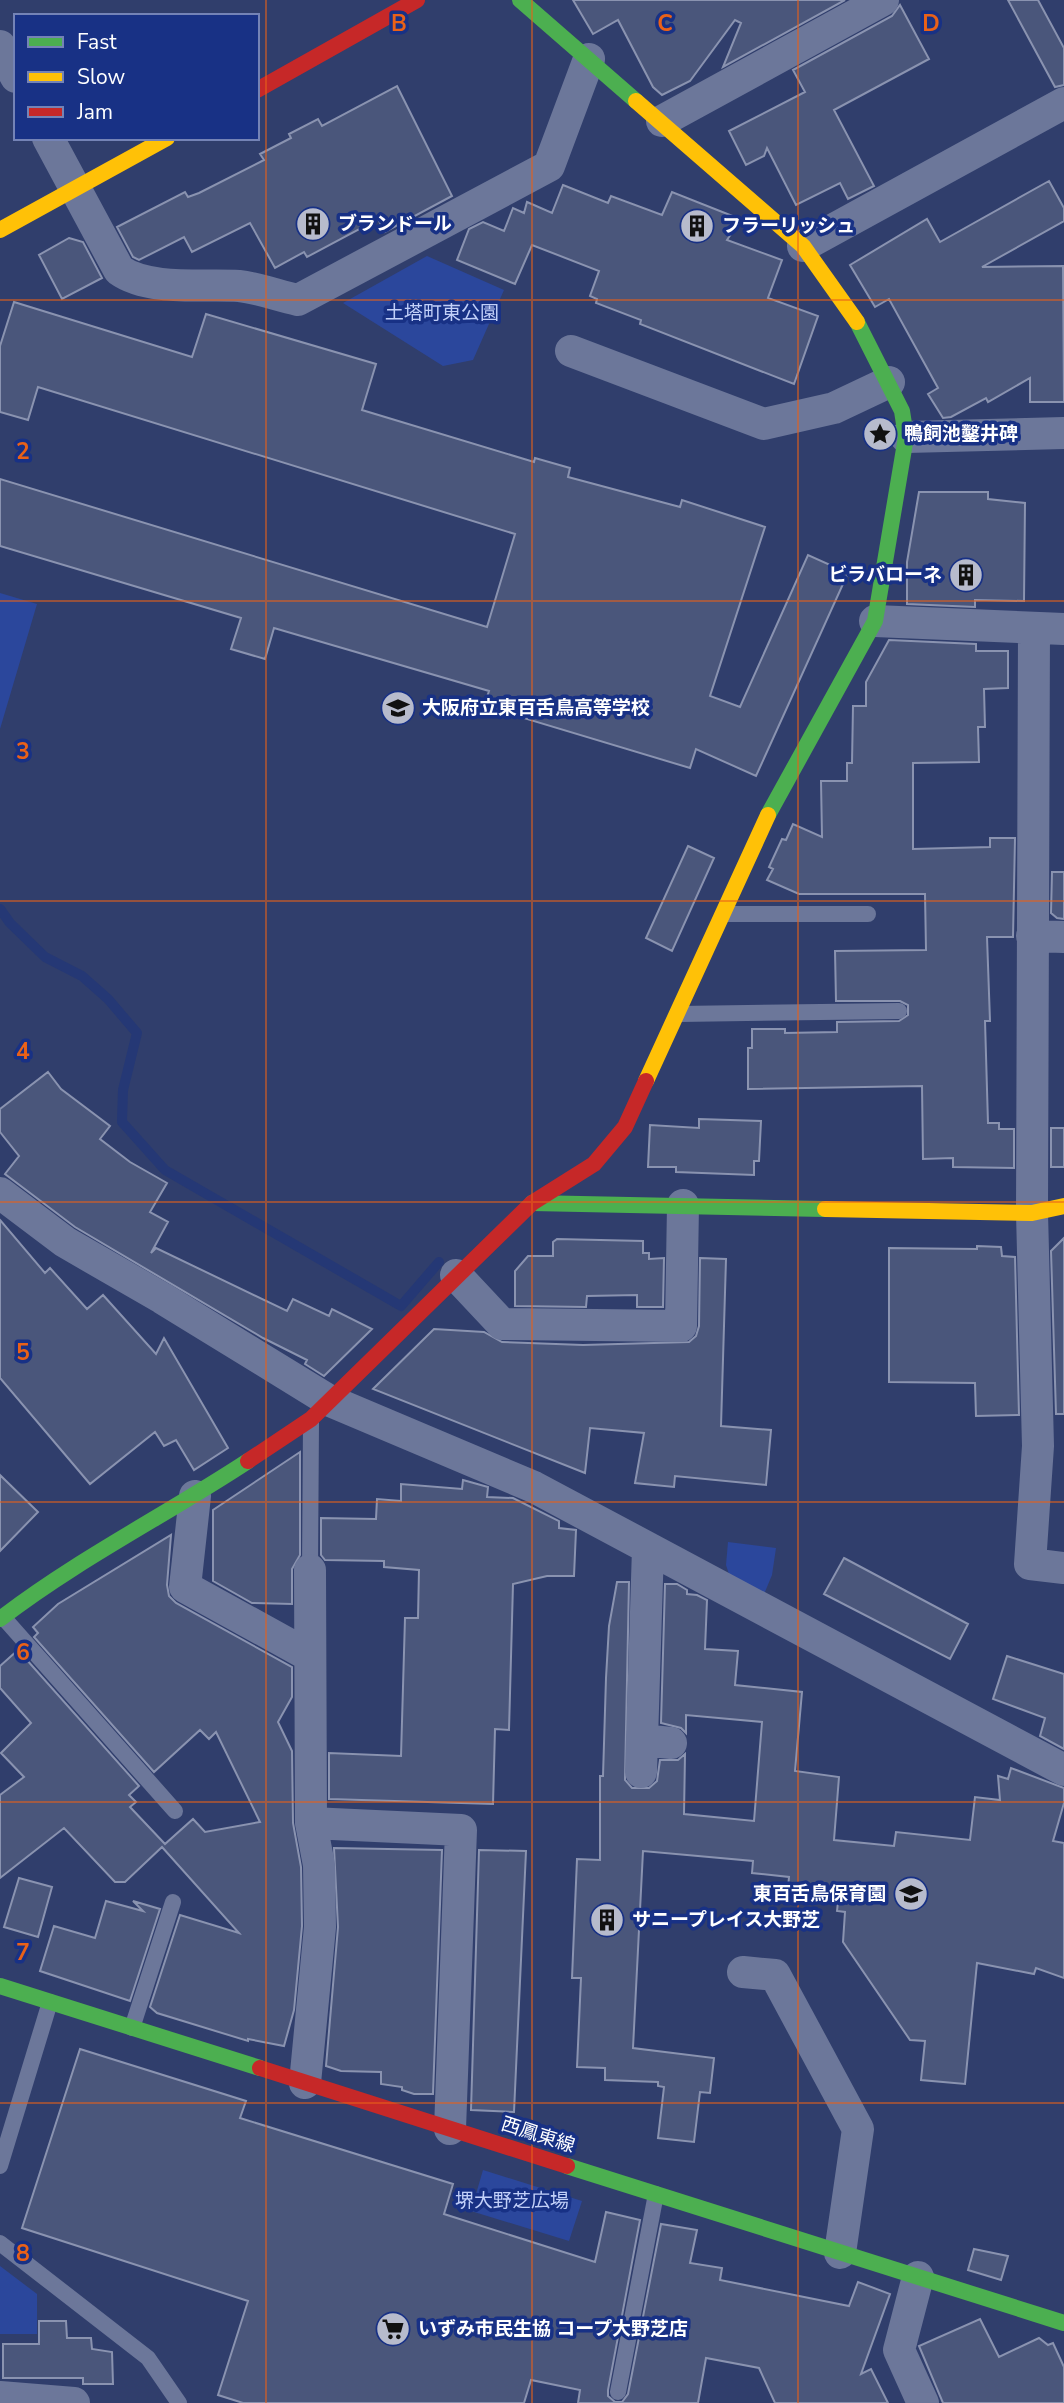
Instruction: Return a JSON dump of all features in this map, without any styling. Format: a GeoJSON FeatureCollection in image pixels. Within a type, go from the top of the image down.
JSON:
{"type":"FeatureCollection","features":[{"type":"Feature","properties":{"kind":"street"},"geometry":{"type":"LineString","coordinates":[[259,89],[416,0]]}},
{"type":"Feature","properties":{"kind":"street"},"geometry":{"type":"LineString","coordinates":[[2,1618],[30,1596],[115,1541],[195,1496],[320,1410],[532,1203],[594,1164],[625,1127],[783,783],[875,621],[906,437],[902,411],[860,326],[803,246],[520,0]]}},
{"type":"Feature","properties":{"kind":"street"},"geometry":{"type":"LineString","coordinates":[[662,121],[883,0]]}},
{"type":"Feature","properties":{"kind":"street"},"geometry":{"type":"LineString","coordinates":[[0,46],[14,73]]}},
{"type":"Feature","properties":{"kind":"street"},"geometry":{"type":"LineString","coordinates":[[49,140],[119,270],[130,278],[193,286],[240,286],[298,300],[549,166],[589,59]]}},
{"type":"Feature","properties":{"kind":"street"},"geometry":{"type":"LineString","coordinates":[[803,246],[1064,103]]}},
{"type":"Feature","properties":{"kind":"street"},"geometry":{"type":"LineString","coordinates":[[0,230],[163,140]]}},
{"type":"Feature","properties":{"kind":"street"},"geometry":{"type":"LineString","coordinates":[[571,351],[764,424],[834,408],[889,382]]}},
{"type":"Feature","properties":{"kind":"street"},"geometry":{"type":"LineString","coordinates":[[906,437],[1064,433]]}},
{"type":"Feature","properties":{"kind":"street"},"geometry":{"type":"LineString","coordinates":[[875,621],[1049,629],[1032,936],[1032,1213],[1051,1391],[1038,1446],[1030,1564],[1064,1568]]}},
{"type":"Feature","properties":{"kind":"street"},"geometry":{"type":"LineString","coordinates":[[1032,936],[1064,937]]}},
{"type":"Feature","properties":{"kind":"street"},"geometry":{"type":"LineString","coordinates":[[0,1193],[65,1242],[162,1298],[320,1410],[534,1487],[1064,1770]]}},
{"type":"Feature","properties":{"kind":"street"},"geometry":{"type":"LineString","coordinates":[[532,1203],[1032,1213],[1064,1206]]}},
{"type":"Feature","properties":{"kind":"street"},"geometry":{"type":"LineString","coordinates":[[456,1275],[502,1324],[681,1326],[683,1205]]}},
{"type":"Feature","properties":{"kind":"street"},"geometry":{"type":"LineString","coordinates":[[195,1496],[185,1587],[310,1656]]}},
{"type":"Feature","properties":{"kind":"street"},"geometry":{"type":"LineString","coordinates":[[641,1772],[657,1741],[648,1548]]}},
{"type":"Feature","properties":{"kind":"street"},"geometry":{"type":"LineString","coordinates":[[305,2083],[320,1927],[319,1865],[312,1823],[310,1570]]}},
{"type":"Feature","properties":{"kind":"street"},"geometry":{"type":"LineString","coordinates":[[312,1823],[461,1830],[450,2129]]}},
{"type":"Feature","properties":{"kind":"street"},"geometry":{"type":"LineString","coordinates":[[743,1972],[775,1976],[858,2129],[840,2253]]}},
{"type":"Feature","properties":{"kind":"street","name":"西鳳東線"},"geometry":{"type":"LineString","coordinates":[[0,1986],[1064,2323]]}},
{"type":"Feature","properties":{"kind":"street"},"geometry":{"type":"LineString","coordinates":[[918,2277],[898,2350],[923,2403]]}},
{"type":"Feature","properties":{"kind":"street"},"geometry":{"type":"LineString","coordinates":[[0,2397],[75,2403]]}},
{"type":"Feature","properties":{"kind":"lane"},"geometry":{"type":"LineString","coordinates":[[722,914],[868,914]]}},
{"type":"Feature","properties":{"kind":"lane"},"geometry":{"type":"LineString","coordinates":[[677,1014],[899,1011]]}},
{"type":"Feature","properties":{"kind":"lane"},"geometry":{"type":"LineString","coordinates":[[310,1570],[320,1410]]}},
{"type":"Feature","properties":{"kind":"lane"},"geometry":{"type":"LineString","coordinates":[[2,1618],[175,1811]]}},
{"type":"Feature","properties":{"kind":"lane"},"geometry":{"type":"LineString","coordinates":[[132,2028],[173,1902]]}},
{"type":"Feature","properties":{"kind":"lane"},"geometry":{"type":"LineString","coordinates":[[0,2166],[50,2002]]}},
{"type":"Feature","properties":{"kind":"lane"},"geometry":{"type":"LineString","coordinates":[[618,2392],[656,2194]]}},
{"type":"Feature","properties":{"kind":"lane"},"geometry":{"type":"LineString","coordinates":[[0,2243],[148,2358],[179,2403]]}},
{"type":"Feature","properties":{"kind":"green space","name":"土塔町東公園"},"geometry":{"type":"Polygon","coordinates":[[[427,256],[504,290],[473,360],[443,366],[343,303],[427,256]]]}},
{"type":"Feature","properties":{"kind":"green space"},"geometry":{"type":"Polygon","coordinates":[[[0,593],[37,604],[0,729],[0,593]]]}},
{"type":"Feature","properties":{"kind":"green space"},"geometry":{"type":"Polygon","coordinates":[[[728,1542],[776,1548],[772,1575],[762,1599],[732,1583],[726,1565],[728,1542]]]}},
{"type":"Feature","properties":{"kind":"green space","name":"堺大野芝広場"},"geometry":{"type":"Polygon","coordinates":[[[483,2170],[582,2201],[569,2241],[471,2211],[483,2170]]]}},
{"type":"Feature","properties":{"kind":"green space"},"geometry":{"type":"Polygon","coordinates":[[[0,2266],[37,2294],[37,2334],[0,2334],[0,2266]]]}},
{"type":"Feature","properties":{"kind":"building"},"geometry":{"type":"Polygon","coordinates":[[[573,0],[845,0],[723,67],[741,23],[735,20],[690,81],[662,95],[653,87],[618,20],[593,34],[573,0]]]}},
{"type":"Feature","properties":{"kind":"building"},"geometry":{"type":"Polygon","coordinates":[[[1008,0],[1038,0],[1064,48],[1064,85],[1055,87],[1008,0]]]}},
{"type":"Feature","properties":{"kind":"building"},"geometry":{"type":"Polygon","coordinates":[[[900,5],[929,59],[834,110],[874,186],[848,199],[840,183],[796,205],[767,148],[764,156],[746,165],[729,131],[805,92],[793,70],[892,16],[900,5]]]}},
{"type":"Feature","properties":{"kind":"building"},"geometry":{"type":"Polygon","coordinates":[[[397,86],[452,196],[385,232],[378,219],[307,257],[304,252],[275,268],[250,223],[192,252],[184,237],[139,260],[133,257],[117,227],[185,192],[188,197],[199,193],[264,160],[260,154],[291,138],[289,134],[318,119],[322,126],[397,86]]]}},
{"type":"Feature","properties":{"kind":"building"},"geometry":{"type":"Polygon","coordinates":[[[1049,181],[1064,208],[1064,221],[982,267],[1063,266],[1064,402],[1030,402],[1030,378],[988,402],[986,398],[951,417],[943,418],[928,394],[938,388],[889,299],[875,307],[850,265],[927,219],[940,242],[1049,181]]]}},
{"type":"Feature","properties":{"kind":"building"},"geometry":{"type":"Polygon","coordinates":[[[563,185],[608,203],[611,196],[662,215],[672,192],[735,217],[735,228],[727,240],[782,260],[768,298],[818,316],[794,384],[640,324],[641,320],[596,303],[597,299],[590,296],[599,271],[532,245],[515,284],[457,260],[469,229],[483,222],[504,231],[513,208],[524,213],[527,202],[552,213],[563,185]]]}},
{"type":"Feature","properties":{"kind":"building"},"geometry":{"type":"Polygon","coordinates":[[[69,238],[83,242],[102,278],[62,299],[39,255],[69,238]]]}},
{"type":"Feature","properties":{"kind":"building"},"geometry":{"type":"Polygon","coordinates":[[[14,302],[192,357],[206,314],[376,364],[362,410],[534,462],[535,458],[570,468],[568,477],[680,507],[682,500],[765,527],[710,696],[740,707],[808,555],[848,573],[756,776],[696,749],[690,768],[484,706],[489,691],[274,628],[265,659],[231,649],[241,618],[0,546],[0,479],[487,627],[515,534],[38,387],[28,420],[0,412],[0,346],[14,302]]]}},
{"type":"Feature","properties":{"kind":"building","name":"ビラバローネ"},"geometry":{"type":"Polygon","coordinates":[[[919,492],[988,492],[988,499],[1025,503],[1024,601],[975,600],[975,607],[907,604],[907,562],[919,492]]]}},
{"type":"Feature","properties":{"kind":"building"},"geometry":{"type":"Polygon","coordinates":[[[889,640],[976,644],[976,651],[1008,651],[1008,688],[984,689],[985,727],[978,727],[979,762],[913,763],[913,849],[990,847],[990,838],[1015,838],[1013,937],[987,937],[990,1021],[985,1021],[988,1123],[999,1123],[999,1129],[1014,1129],[1014,1168],[953,1167],[953,1158],[923,1159],[922,1086],[748,1089],[748,1048],[752,1048],[752,1029],[785,1029],[785,1033],[837,1032],[837,1022],[899,1021],[908,1015],[908,1005],[900,1001],[836,1001],[835,951],[926,950],[925,894],[799,894],[767,880],[773,869],[769,867],[782,839],[786,840],[793,824],[822,837],[821,781],[847,781],[847,763],[852,763],[853,706],[866,706],[866,682],[889,640]]]}},
{"type":"Feature","properties":{"kind":"building"},"geometry":{"type":"Polygon","coordinates":[[[688,846],[714,858],[672,951],[646,938],[688,846]]]}},
{"type":"Feature","properties":{"kind":"building"},"geometry":{"type":"Polygon","coordinates":[[[1052,872],[1064,872],[1064,919],[1051,913],[1052,872]]]}},
{"type":"Feature","properties":{"kind":"building"},"geometry":{"type":"Polygon","coordinates":[[[48,1072],[61,1089],[110,1126],[100,1139],[130,1162],[167,1183],[150,1212],[168,1222],[151,1253],[156,1248],[287,1311],[293,1299],[329,1316],[332,1309],[372,1329],[324,1376],[305,1364],[307,1360],[263,1338],[75,1227],[5,1174],[19,1156],[0,1132],[0,1109],[48,1072]]]}},
{"type":"Feature","properties":{"kind":"building"},"geometry":{"type":"Polygon","coordinates":[[[699,1119],[761,1121],[759,1161],[754,1161],[754,1175],[676,1172],[676,1167],[648,1167],[650,1125],[699,1128],[699,1119]]]}},
{"type":"Feature","properties":{"kind":"building"},"geometry":{"type":"Polygon","coordinates":[[[1051,1128],[1064,1128],[1064,1167],[1051,1167],[1051,1128]]]}},
{"type":"Feature","properties":{"kind":"building"},"geometry":{"type":"Polygon","coordinates":[[[0,1220],[45,1273],[50,1268],[87,1309],[103,1295],[156,1354],[164,1338],[228,1448],[194,1470],[176,1440],[164,1446],[155,1432],[90,1484],[0,1378],[0,1220]]]}},
{"type":"Feature","properties":{"kind":"building"},"geometry":{"type":"Polygon","coordinates":[[[1064,1238],[1064,1414],[1056,1414],[1051,1251],[1064,1238]]]}},
{"type":"Feature","properties":{"kind":"building"},"geometry":{"type":"Polygon","coordinates":[[[557,1239],[643,1241],[643,1253],[649,1253],[649,1259],[664,1258],[663,1307],[637,1307],[637,1295],[587,1296],[586,1307],[515,1306],[515,1271],[528,1256],[553,1256],[553,1242],[557,1239]]]}},
{"type":"Feature","properties":{"kind":"building"},"geometry":{"type":"Polygon","coordinates":[[[977,1246],[1001,1247],[1002,1256],[1015,1257],[1019,1415],[976,1416],[975,1383],[889,1382],[889,1248],[977,1249],[977,1246]]]}},
{"type":"Feature","properties":{"kind":"building"},"geometry":{"type":"Polygon","coordinates":[[[700,1258],[726,1259],[721,1426],[771,1430],[766,1485],[675,1476],[674,1487],[635,1483],[644,1433],[590,1428],[585,1473],[373,1389],[434,1329],[484,1332],[502,1342],[583,1345],[689,1342],[696,1336],[699,1326],[700,1258]]]}},
{"type":"Feature","properties":{"kind":"building"},"geometry":{"type":"Polygon","coordinates":[[[300,1452],[300,1555],[292,1569],[292,1604],[252,1603],[213,1581],[213,1510],[300,1452]]]}},
{"type":"Feature","properties":{"kind":"building"},"geometry":{"type":"Polygon","coordinates":[[[0,1475],[38,1512],[0,1551],[0,1475]]]}},
{"type":"Feature","properties":{"kind":"building"},"geometry":{"type":"Polygon","coordinates":[[[463,1480],[488,1487],[487,1497],[513,1498],[559,1521],[559,1528],[576,1530],[574,1576],[547,1576],[513,1584],[509,1730],[495,1729],[493,1804],[329,1799],[329,1753],[401,1756],[405,1618],[418,1618],[419,1570],[384,1567],[384,1561],[325,1560],[321,1555],[321,1518],[376,1519],[377,1499],[401,1501],[401,1484],[462,1489],[463,1480]]]}},
{"type":"Feature","properties":{"kind":"building"},"geometry":{"type":"Polygon","coordinates":[[[171,1535],[167,1585],[169,1596],[176,1603],[292,1667],[292,1697],[278,1722],[292,1751],[293,1823],[301,1867],[302,1926],[294,2010],[284,2046],[248,2041],[157,2013],[150,2007],[180,1915],[239,1933],[162,1847],[125,1882],[115,1882],[64,1828],[0,1878],[0,1795],[24,1777],[1,1753],[31,1723],[0,1688],[0,1666],[18,1650],[139,1786],[129,1795],[136,1802],[130,1807],[165,1844],[193,1819],[205,1832],[260,1822],[216,1732],[209,1739],[200,1730],[154,1772],[34,1637],[38,1633],[33,1627],[58,1604],[171,1535]]]}},
{"type":"Feature","properties":{"kind":"building"},"geometry":{"type":"Polygon","coordinates":[[[844,1558],[968,1624],[950,1659],[824,1594],[844,1558]]]}},
{"type":"Feature","properties":{"kind":"building"},"geometry":{"type":"Polygon","coordinates":[[[617,1582],[629,1582],[625,1780],[632,1788],[649,1788],[657,1781],[660,1760],[678,1760],[685,1754],[684,1814],[754,1821],[762,1722],[686,1715],[686,1733],[681,1728],[661,1723],[665,1584],[677,1584],[687,1590],[687,1594],[707,1600],[705,1649],[738,1651],[735,1685],[802,1692],[795,1771],[839,1777],[834,1840],[894,1846],[896,1832],[970,1840],[975,1797],[1000,1800],[998,1776],[1008,1779],[1011,1768],[1064,1788],[1064,1803],[1053,1841],[1064,1843],[1064,1978],[1036,1968],[1034,1974],[977,1963],[965,2084],[921,2080],[925,2041],[910,2040],[843,1942],[845,1912],[837,1911],[838,1902],[787,1898],[789,1877],[752,1873],[753,1861],[643,1851],[633,2048],[714,2058],[710,2093],[700,2092],[694,2142],[658,2138],[664,2087],[658,2086],[658,2082],[605,2080],[605,2068],[577,2067],[581,1978],[572,1978],[577,1859],[600,1860],[600,1776],[603,1776],[609,1626],[617,1582]]]}},
{"type":"Feature","properties":{"kind":"building"},"geometry":{"type":"Polygon","coordinates":[[[1007,1656],[1064,1674],[1064,1749],[1040,1736],[1045,1718],[993,1699],[1007,1656]]]}},
{"type":"Feature","properties":{"kind":"building"},"geometry":{"type":"Polygon","coordinates":[[[334,1848],[442,1850],[433,2094],[414,2094],[402,2090],[402,2087],[381,2084],[381,2072],[341,2071],[326,2066],[338,1927],[334,1848]]]}},
{"type":"Feature","properties":{"kind":"building"},"geometry":{"type":"Polygon","coordinates":[[[479,1850],[526,1851],[514,2112],[471,2110],[479,1850]]]}},
{"type":"Feature","properties":{"kind":"building"},"geometry":{"type":"Polygon","coordinates":[[[19,1878],[52,1887],[38,1937],[4,1927],[19,1878]]]}},
{"type":"Feature","properties":{"kind":"building"},"geometry":{"type":"Polygon","coordinates":[[[106,1901],[143,1911],[133,1901],[160,1909],[130,2001],[40,1971],[54,1926],[95,1938],[106,1901]]]}},
{"type":"Feature","properties":{"kind":"building"},"geometry":{"type":"Polygon","coordinates":[[[80,2049],[246,2101],[240,2118],[453,2184],[444,2214],[595,2262],[606,2212],[640,2220],[608,2390],[608,2396],[615,2402],[622,2402],[628,2394],[661,2224],[697,2230],[690,2263],[722,2268],[720,2280],[849,2306],[858,2282],[890,2294],[861,2374],[871,2369],[888,2403],[775,2403],[759,2368],[706,2358],[698,2403],[578,2403],[580,2390],[531,2380],[524,2403],[243,2403],[218,2395],[248,2301],[22,2228],[80,2049]]]}},
{"type":"Feature","properties":{"kind":"building"},"geometry":{"type":"Polygon","coordinates":[[[974,2249],[1008,2256],[1001,2280],[968,2270],[974,2249]]]}},
{"type":"Feature","properties":{"kind":"building"},"geometry":{"type":"Polygon","coordinates":[[[980,2319],[999,2357],[1039,2338],[1048,2345],[1053,2343],[1064,2367],[1064,2403],[943,2403],[919,2346],[980,2319]]]}},
{"type":"Feature","properties":{"kind":"building"},"geometry":{"type":"Polygon","coordinates":[[[39,2321],[66,2321],[67,2338],[91,2338],[92,2349],[112,2352],[113,2384],[83,2384],[83,2378],[3,2378],[3,2344],[39,2344],[39,2321]]]}},
{"type":"Feature","properties":{"kind":"waterway"},"geometry":{"type":"LineString","coordinates":[[0,909],[10,923],[45,957],[82,976],[108,999],[137,1033],[123,1090],[122,1122],[165,1170],[401,1306],[439,1262]]}},
{"type":"Feature","properties":{"kind":"traffic: fast"},"geometry":{"type":"LineString","coordinates":[[520,0],[636,101]]}},
{"type":"Feature","properties":{"kind":"traffic: fast"},"geometry":{"type":"LineString","coordinates":[[768,815],[875,621],[906,437],[902,411],[857,322]]}},
{"type":"Feature","properties":{"kind":"traffic: fast"},"geometry":{"type":"LineString","coordinates":[[532,1203],[825,1209]]}},
{"type":"Feature","properties":{"kind":"traffic: fast"},"geometry":{"type":"LineString","coordinates":[[0,1619],[91,1557],[248,1461]]}},
{"type":"Feature","properties":{"kind":"traffic: fast"},"geometry":{"type":"LineString","coordinates":[[0,1986],[260,2068]]}},
{"type":"Feature","properties":{"kind":"traffic: fast"},"geometry":{"type":"LineString","coordinates":[[567,2166],[1064,2323]]}},
{"type":"Feature","properties":{"kind":"traffic: slow"},"geometry":{"type":"LineString","coordinates":[[636,101],[803,246],[857,322]]}},
{"type":"Feature","properties":{"kind":"traffic: slow"},"geometry":{"type":"LineString","coordinates":[[0,230],[163,140]]}},
{"type":"Feature","properties":{"kind":"traffic: slow"},"geometry":{"type":"LineString","coordinates":[[646,1081],[768,815]]}},
{"type":"Feature","properties":{"kind":"traffic: slow"},"geometry":{"type":"LineString","coordinates":[[825,1209],[1032,1213],[1064,1206]]}},
{"type":"Feature","properties":{"kind":"traffic: jam"},"geometry":{"type":"LineString","coordinates":[[259,89],[417,0]]}},
{"type":"Feature","properties":{"kind":"traffic: jam"},"geometry":{"type":"LineString","coordinates":[[248,1461],[311,1419],[532,1203],[594,1164],[625,1127],[646,1081]]}},
{"type":"Feature","properties":{"kind":"traffic: jam"},"geometry":{"type":"LineString","coordinates":[[260,2068],[567,2166]]}},
{"type":"Feature","properties":{"kind":"place","name":"ブランドール"},"geometry":{"type":"Point","coordinates":[313,224]}},
{"type":"Feature","properties":{"kind":"place","name":"フラーリッシュ"},"geometry":{"type":"Point","coordinates":[697,226]}},
{"type":"Feature","properties":{"kind":"place","name":"鴨飼池鑿井碑"},"geometry":{"type":"Point","coordinates":[880,434]}},
{"type":"Feature","properties":{"kind":"place","name":"ビラバローネ"},"geometry":{"type":"Point","coordinates":[966,575]}},
{"type":"Feature","properties":{"kind":"place","name":"大阪府立東百舌鳥高等学校"},"geometry":{"type":"Point","coordinates":[398,708]}},
{"type":"Feature","properties":{"kind":"place","name":"東百舌鳥保育園"},"geometry":{"type":"Point","coordinates":[911,1894]}},
{"type":"Feature","properties":{"kind":"place","name":"サニープレイス大野芝"},"geometry":{"type":"Point","coordinates":[607,1920]}},
{"type":"Feature","properties":{"kind":"place","name":"いずみ市民生協 コープ大野芝店"},"geometry":{"type":"Point","coordinates":[393,2329]}}]}
